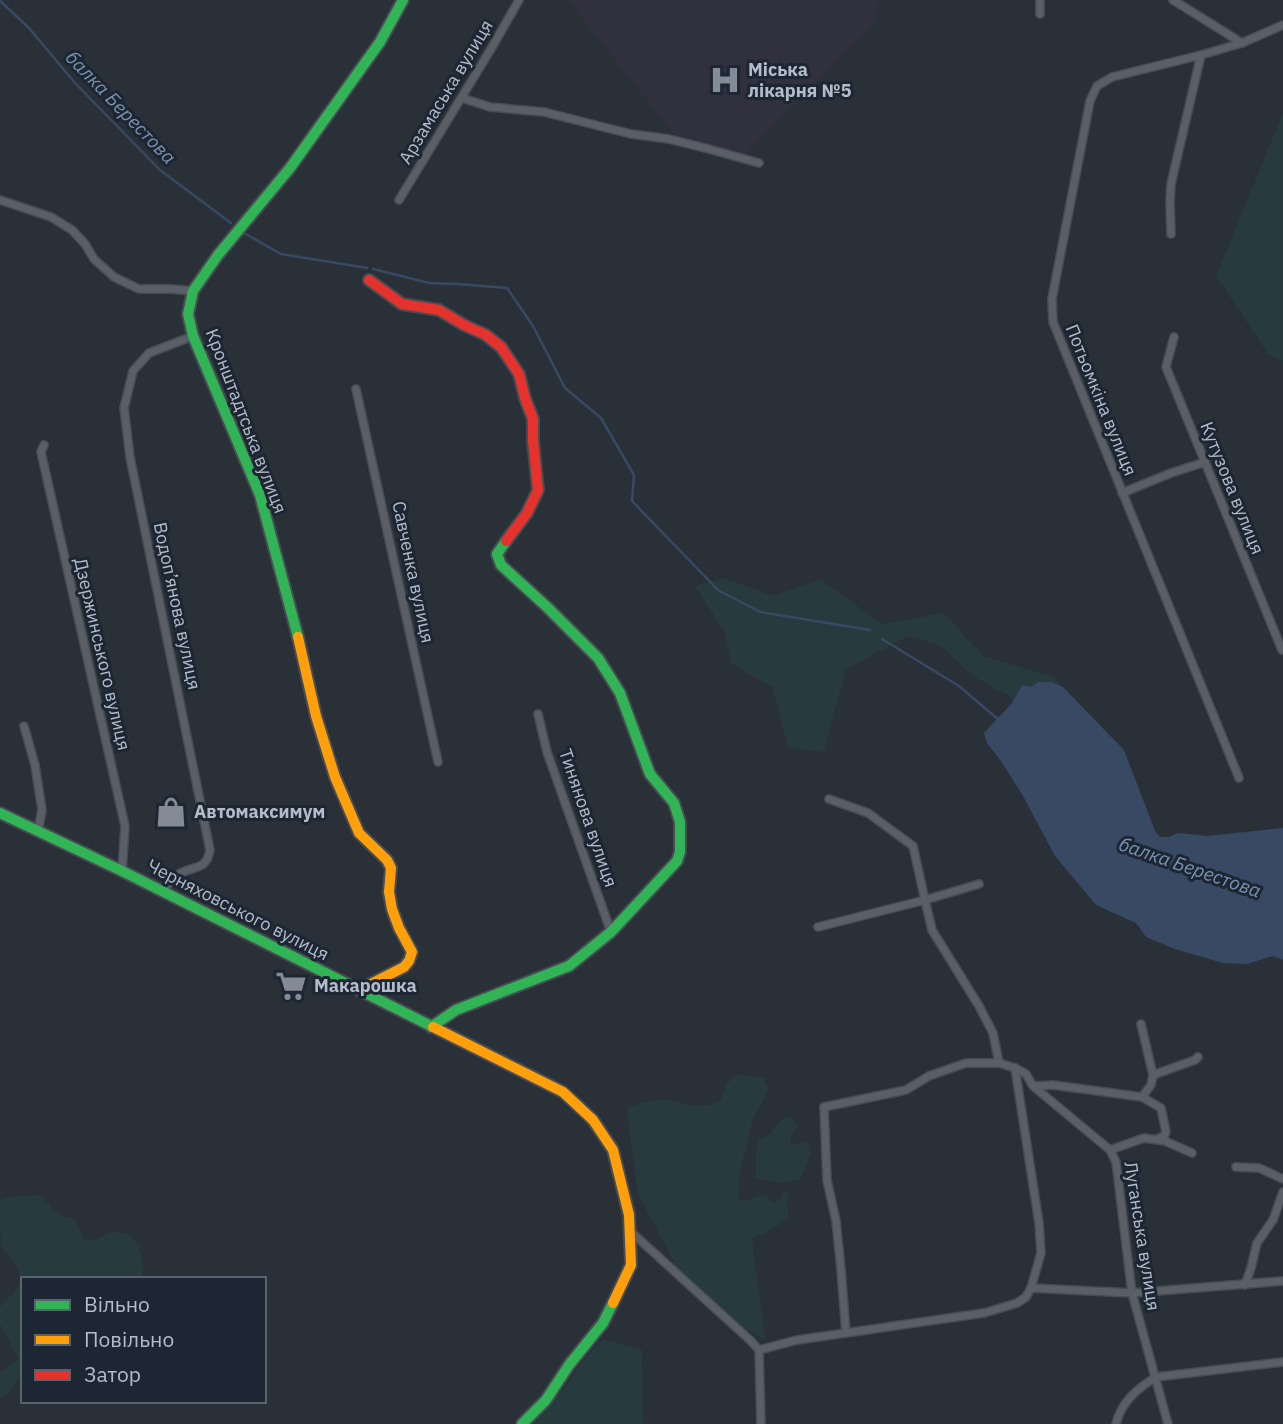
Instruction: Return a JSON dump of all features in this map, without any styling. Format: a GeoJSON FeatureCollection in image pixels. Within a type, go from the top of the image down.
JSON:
{"type":"FeatureCollection","features":[{"type":"Feature","properties":{"kind":"street"},"geometry":{"type":"LineString","coordinates":[[0,200],[51,217],[72,230],[85,243],[94,259],[114,277],[139,289],[193,291],[218,255],[290,168],[380,42],[403,0]]}},
{"type":"Feature","properties":{"kind":"street","name":"Арзамаська вулиця"},"geometry":{"type":"LineString","coordinates":[[399,200],[519,0]]}},
{"type":"Feature","properties":{"kind":"street"},"geometry":{"type":"LineString","coordinates":[[1040,0],[1040,14]]}},
{"type":"Feature","properties":{"kind":"street"},"geometry":{"type":"LineString","coordinates":[[1173,0],[1242,43]]}},
{"type":"Feature","properties":{"kind":"street","name":"Потьомкіна вулиця"},"geometry":{"type":"LineString","coordinates":[[1239,778],[1053,322],[1052,299],[1090,101],[1097,86],[1111,77],[1242,43],[1283,25]]}},
{"type":"Feature","properties":{"kind":"street"},"geometry":{"type":"LineString","coordinates":[[1171,234],[1171,184],[1201,55]]}},
{"type":"Feature","properties":{"kind":"street"},"geometry":{"type":"LineString","coordinates":[[462,98],[490,107],[544,112],[631,134],[681,142],[759,163]]}},
{"type":"Feature","properties":{"kind":"street"},"geometry":{"type":"LineString","coordinates":[[369,280],[402,304],[439,310],[486,335],[501,347],[519,374],[533,419],[538,490],[527,513],[497,554],[501,565],[598,658],[620,693],[631,717],[650,774],[674,803],[680,822],[680,852],[677,861],[611,932],[569,966],[456,1010],[431,1027]]}},
{"type":"Feature","properties":{"kind":"street","name":"Кронштадтська вулиця"},"geometry":{"type":"LineString","coordinates":[[193,291],[188,314],[193,336],[260,495],[292,612],[316,716],[335,777],[359,833],[387,860],[391,868],[389,892],[392,909],[412,952],[404,967],[359,990]]}},
{"type":"Feature","properties":{"kind":"street","name":"Водоп’янова вулиця"},"geometry":{"type":"LineString","coordinates":[[163,891],[177,874],[202,866],[208,860],[210,850],[130,457],[124,408],[133,371],[149,353],[193,336]]}},
{"type":"Feature","properties":{"kind":"street","name":"Кутузова вулиця"},"geometry":{"type":"LineString","coordinates":[[1174,337],[1166,367],[1282,650]]}},
{"type":"Feature","properties":{"kind":"street","name":"Савченка вулиця"},"geometry":{"type":"LineString","coordinates":[[356,389],[438,762]]}},
{"type":"Feature","properties":{"kind":"street","name":"Дзержинського вулиця"},"geometry":{"type":"LineString","coordinates":[[44,445],[41,452],[125,826],[122,870]]}},
{"type":"Feature","properties":{"kind":"street"},"geometry":{"type":"LineString","coordinates":[[1122,493],[1205,462]]}},
{"type":"Feature","properties":{"kind":"street","name":"Тинянова вулиця"},"geometry":{"type":"LineString","coordinates":[[538,714],[547,752],[611,932]]}},
{"type":"Feature","properties":{"kind":"street"},"geometry":{"type":"LineString","coordinates":[[24,726],[35,765],[42,810],[38,831]]}},
{"type":"Feature","properties":{"kind":"street"},"geometry":{"type":"LineString","coordinates":[[829,799],[868,813],[913,846],[932,930],[993,1033],[999,1063]]}},
{"type":"Feature","properties":{"kind":"street","name":"Черняховського вулиця"},"geometry":{"type":"LineString","coordinates":[[0,813],[122,870],[563,1092],[593,1120],[613,1150],[628,1209],[631,1265],[603,1323],[569,1365],[546,1400],[522,1424]]}},
{"type":"Feature","properties":{"kind":"street"},"geometry":{"type":"LineString","coordinates":[[818,927],[979,884]]}},
{"type":"Feature","properties":{"kind":"street"},"geometry":{"type":"LineString","coordinates":[[1141,1024],[1153,1075],[1151,1085],[1142,1097]]}},
{"type":"Feature","properties":{"kind":"street"},"geometry":{"type":"LineString","coordinates":[[1153,1075],[1167,1072],[1198,1057]]}},
{"type":"Feature","properties":{"kind":"street"},"geometry":{"type":"LineString","coordinates":[[759,1350],[797,1340],[846,1333],[984,1313],[1017,1303],[1026,1297],[1041,1253],[1039,1223],[1015,1068],[999,1063],[966,1063],[929,1076],[906,1090],[824,1107],[827,1180],[839,1245],[846,1333]]}},
{"type":"Feature","properties":{"kind":"street","name":"Луганська вулиця"},"geometry":{"type":"LineString","coordinates":[[1015,1068],[1026,1074],[1033,1086],[1110,1150],[1116,1162],[1132,1293],[1168,1424]]}},
{"type":"Feature","properties":{"kind":"street"},"geometry":{"type":"LineString","coordinates":[[1033,1086],[1053,1085],[1142,1097],[1161,1108],[1166,1132],[1158,1139]]}},
{"type":"Feature","properties":{"kind":"street"},"geometry":{"type":"LineString","coordinates":[[1110,1150],[1144,1138],[1158,1139],[1192,1153]]}},
{"type":"Feature","properties":{"kind":"street"},"geometry":{"type":"LineString","coordinates":[[1236,1167],[1259,1168],[1283,1179]]}},
{"type":"Feature","properties":{"kind":"street"},"geometry":{"type":"LineString","coordinates":[[1244,1285],[1257,1243],[1273,1220],[1283,1192]]}},
{"type":"Feature","properties":{"kind":"street"},"geometry":{"type":"LineString","coordinates":[[630,1230],[759,1350],[761,1424]]}},
{"type":"Feature","properties":{"kind":"street"},"geometry":{"type":"LineString","coordinates":[[1031,1288],[1132,1293],[1283,1281]]}},
{"type":"Feature","properties":{"kind":"street"},"geometry":{"type":"LineString","coordinates":[[1116,1424],[1129,1398],[1156,1377],[1283,1362]]}},
{"type":"Feature","properties":{"kind":"shaded area","name":"Міська лікарня №5"},"geometry":{"type":"Polygon","coordinates":[[[568,0],[880,0],[875,23],[744,155],[676,137],[568,0]]]}},
{"type":"Feature","properties":{"kind":"green space"},"geometry":{"type":"Polygon","coordinates":[[[1283,113],[1283,361],[1268,354],[1216,276],[1283,113]]]}},
{"type":"Feature","properties":{"kind":"green space"},"geometry":{"type":"Polygon","coordinates":[[[723,578],[774,596],[820,579],[882,624],[944,613],[983,656],[1054,677],[1063,687],[1047,682],[1031,687],[1022,685],[1012,703],[1011,697],[976,678],[939,645],[908,636],[846,669],[824,752],[788,748],[773,688],[731,663],[724,631],[695,586],[723,578]]]}},
{"type":"Feature","properties":{"kind":"green space"},"geometry":{"type":"Polygon","coordinates":[[[740,1074],[763,1078],[769,1089],[753,1119],[739,1176],[739,1199],[744,1202],[764,1196],[774,1203],[781,1198],[784,1190],[789,1195],[788,1217],[779,1225],[752,1239],[765,1340],[714,1311],[680,1275],[638,1194],[627,1108],[643,1102],[669,1099],[686,1105],[708,1105],[720,1101],[727,1083],[740,1074]]]}},
{"type":"Feature","properties":{"kind":"green space"},"geometry":{"type":"Polygon","coordinates":[[[785,1117],[793,1119],[797,1127],[791,1136],[790,1144],[802,1142],[809,1145],[811,1153],[800,1180],[782,1183],[756,1178],[755,1156],[759,1139],[769,1134],[785,1117]]]}},
{"type":"Feature","properties":{"kind":"green space"},"geometry":{"type":"Polygon","coordinates":[[[40,1195],[59,1215],[75,1219],[84,1239],[93,1240],[118,1232],[129,1234],[137,1244],[143,1266],[142,1277],[21,1277],[20,1374],[16,1384],[0,1398],[0,1372],[19,1359],[0,1324],[0,1307],[15,1291],[20,1281],[17,1268],[1,1246],[0,1201],[9,1197],[40,1195]]]}},
{"type":"Feature","properties":{"kind":"green space"},"geometry":{"type":"Polygon","coordinates":[[[602,1339],[642,1350],[643,1424],[530,1424],[560,1394],[602,1339]]]}},
{"type":"Feature","properties":{"kind":"water"},"geometry":{"type":"Polygon","coordinates":[[[1038,682],[1051,682],[1063,687],[1124,750],[1155,831],[1160,837],[1178,833],[1207,836],[1283,828],[1283,960],[1273,956],[1247,964],[1223,963],[1175,949],[1146,937],[1136,923],[1096,905],[1055,856],[1023,796],[987,743],[984,733],[1012,703],[1022,685],[1031,687],[1038,682]]]}},
{"type":"Feature","properties":{"kind":"waterway","name":"балка Берестова"},"geometry":{"type":"LineString","coordinates":[[0,1],[29,28],[75,83],[160,170],[231,223]]}},
{"type":"Feature","properties":{"kind":"waterway","name":"балка Берестова"},"geometry":{"type":"LineString","coordinates":[[242,232],[281,254],[367,268]]}},
{"type":"Feature","properties":{"kind":"waterway","name":"балка Берестова"},"geometry":{"type":"LineString","coordinates":[[373,269],[429,283],[507,288],[533,326],[565,388],[601,418],[634,475],[632,501],[718,590],[760,612],[870,630]]}},
{"type":"Feature","properties":{"kind":"waterway","name":"балка Берестова"},"geometry":{"type":"LineString","coordinates":[[882,639],[959,686],[1000,721]]}},
{"type":"Feature","properties":{"kind":"traffic: fast"},"geometry":{"type":"LineString","coordinates":[[298,637],[260,495],[193,336],[188,314],[193,291],[218,255],[290,168],[380,42],[403,0]]}},
{"type":"Feature","properties":{"kind":"traffic: fast"},"geometry":{"type":"LineString","coordinates":[[431,1027],[456,1010],[569,966],[611,932],[677,861],[680,852],[680,822],[674,803],[650,774],[620,693],[598,658],[501,565],[497,554],[506,541]]}},
{"type":"Feature","properties":{"kind":"traffic: fast"},"geometry":{"type":"LineString","coordinates":[[0,813],[433,1027]]}},
{"type":"Feature","properties":{"kind":"traffic: fast"},"geometry":{"type":"LineString","coordinates":[[522,1424],[546,1400],[569,1365],[603,1323],[613,1303]]}},
{"type":"Feature","properties":{"kind":"traffic: slow"},"geometry":{"type":"LineString","coordinates":[[298,637],[316,716],[335,777],[359,833],[387,860],[391,868],[389,892],[392,909],[412,952],[404,967],[359,990]]}},
{"type":"Feature","properties":{"kind":"traffic: slow"},"geometry":{"type":"LineString","coordinates":[[433,1027],[563,1092],[593,1120],[613,1150],[629,1215],[631,1265],[613,1303]]}},
{"type":"Feature","properties":{"kind":"traffic: jam"},"geometry":{"type":"LineString","coordinates":[[369,280],[402,304],[439,310],[486,335],[501,347],[519,374],[533,419],[538,490],[527,513],[506,541]]}},
{"type":"Feature","properties":{"kind":"place","name":"Міська лікарня №5"},"geometry":{"type":"Point","coordinates":[725,80]}},
{"type":"Feature","properties":{"kind":"place","name":"Автомаксимум"},"geometry":{"type":"Point","coordinates":[171,812]}},
{"type":"Feature","properties":{"kind":"place","name":"Макарошка"},"geometry":{"type":"Point","coordinates":[291,986]}}]}
